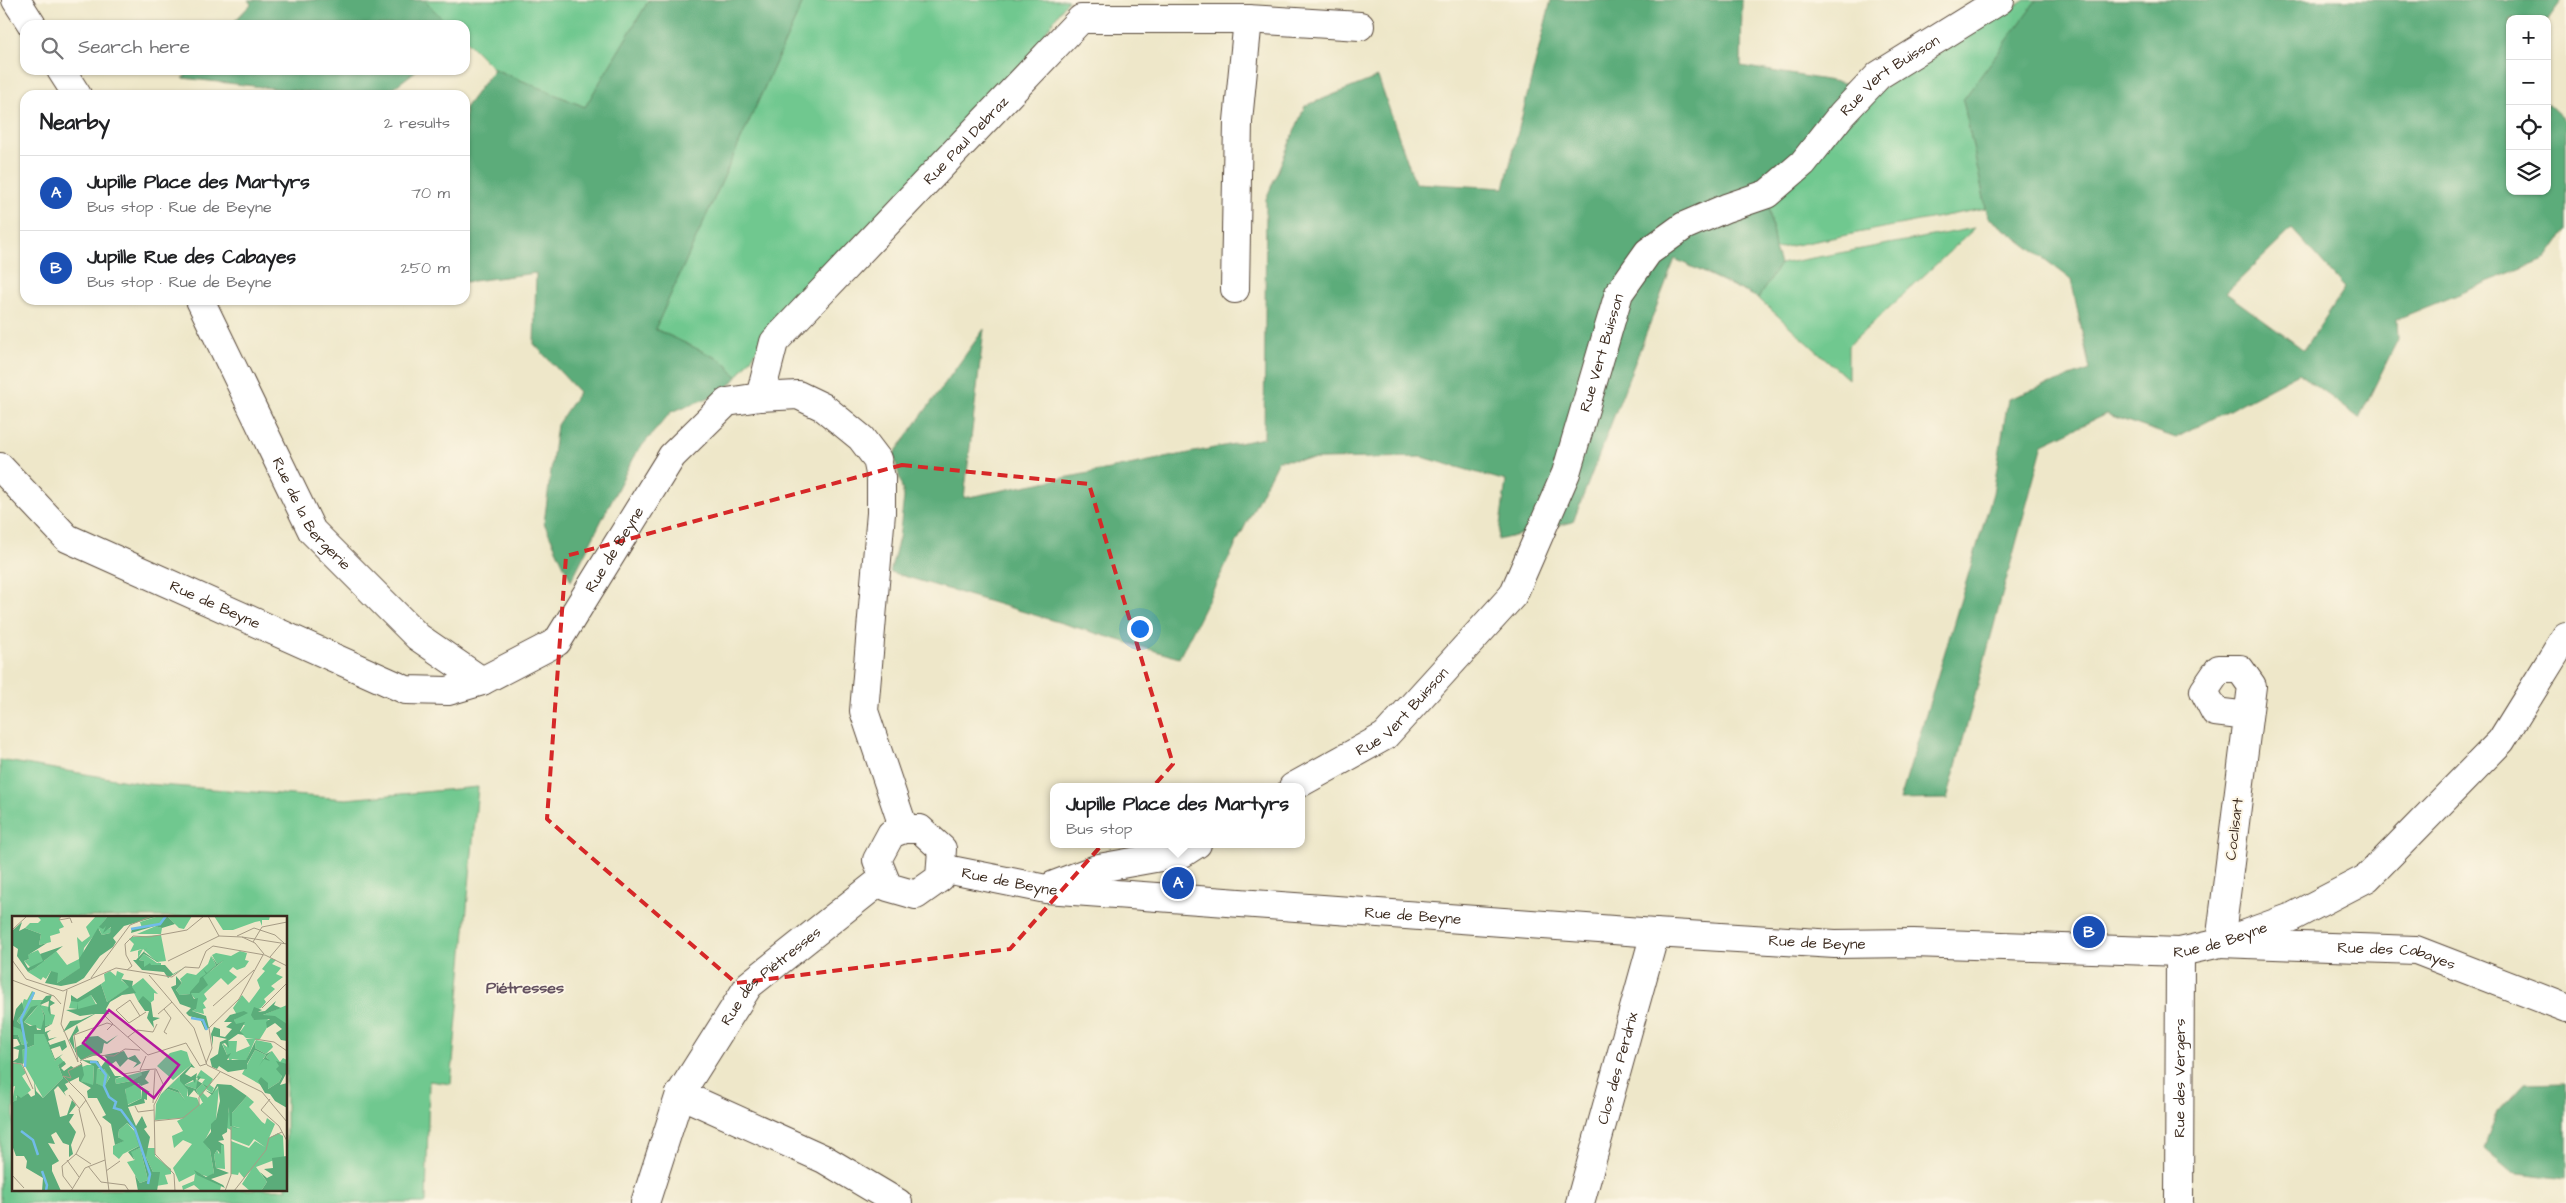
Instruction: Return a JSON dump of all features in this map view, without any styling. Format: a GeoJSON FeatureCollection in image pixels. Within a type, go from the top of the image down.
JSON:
{"type":"FeatureCollection","features":[{"type":"Feature","properties":{"kind":"street"},"geometry":{"type":"LineString","coordinates":[[16,0],[29,20]]}},
{"type":"Feature","properties":{"kind":"street","name":"Rue Vert Buisson"},"geometry":{"type":"LineString","coordinates":[[1300,783],[1385,736],[1513,595],[1566,472],[1619,293],[1648,252],[1684,226],[1726,208],[1768,194],[1803,163],[1842,114],[1879,75],[2000,0]]}},
{"type":"Feature","properties":{"kind":"street","name":"Rue Paul Debraz"},"geometry":{"type":"LineString","coordinates":[[760,397],[774,342],[1081,19],[1248,19],[1360,26]]}},
{"type":"Feature","properties":{"kind":"street"},"geometry":{"type":"LineString","coordinates":[[1235,289],[1238,121],[1248,19]]}},
{"type":"Feature","properties":{"kind":"street"},"geometry":{"type":"LineString","coordinates":[[64,75],[74,90]]}},
{"type":"Feature","properties":{"kind":"street","name":"Rue de la Bergerie"},"geometry":{"type":"LineString","coordinates":[[202,305],[312,531],[418,637],[482,681]]}},
{"type":"Feature","properties":{"kind":"street","name":"Rue de Beyne"},"geometry":{"type":"LineString","coordinates":[[0,466],[67,538],[406,690],[448,690],[482,681],[557,642],[672,456],[727,402],[760,397],[798,395],[823,407],[861,438],[877,459],[881,478],[881,513],[864,711],[904,829]]}},
{"type":"Feature","properties":{"kind":"street","name":"Rue de Beyne"},"geometry":{"type":"LineString","coordinates":[[941,868],[1046,888],[1655,933],[1835,944],[1913,943],[2180,952],[2220,943],[2292,917],[2367,878],[2501,741],[2566,636]]}},
{"type":"Feature","properties":{"kind":"street","name":"Coclisart"},"geometry":{"type":"LineString","coordinates":[[2220,943],[2248,716]]}},
{"type":"Feature","properties":{"kind":"street"},"geometry":{"type":"LineString","coordinates":[[904,829],[920,829],[942,849],[941,868],[940,878],[916,895],[888,887],[877,860],[891,834],[904,829]]}},
{"type":"Feature","properties":{"kind":"street"},"geometry":{"type":"LineString","coordinates":[[1046,888],[1099,868],[1183,853],[1191,848]]}},
{"type":"Feature","properties":{"kind":"street","name":"Rue des Piétresses"},"geometry":{"type":"LineString","coordinates":[[645,1203],[680,1094],[749,986],[884,878]]}},
{"type":"Feature","properties":{"kind":"street","name":"Clos des Perdrix"},"geometry":{"type":"LineString","coordinates":[[1580,1203],[1655,933]]}},
{"type":"Feature","properties":{"kind":"street","name":"Rue des Cabayes"},"geometry":{"type":"LineString","coordinates":[[2220,943],[2416,950],[2566,1008]]}},
{"type":"Feature","properties":{"kind":"street","name":"Rue des Vergers"},"geometry":{"type":"LineString","coordinates":[[2179,1203],[2180,952]]}},
{"type":"Feature","properties":{"kind":"street"},"geometry":{"type":"LineString","coordinates":[[680,1094],[824,1159],[898,1203]]}},
{"type":"Feature","properties":{"kind":"highlighted area"},"geometry":{"type":"Polygon","coordinates":[[[902,465],[1089,484],[1173,764],[1010,949],[736,983],[547,819],[566,556],[902,465]]]}},
{"type":"Feature","properties":{"kind":"green space"},"geometry":{"type":"Polygon","coordinates":[[[248,0],[424,0],[444,20],[236,20],[251,4],[248,0]]]}},
{"type":"Feature","properties":{"kind":"green space"},"geometry":{"type":"Polygon","coordinates":[[[424,0],[649,0],[585,107],[494,69],[470,45],[470,20],[444,20],[424,0]]]}},
{"type":"Feature","properties":{"kind":"green space"},"geometry":{"type":"Polygon","coordinates":[[[649,0],[804,0],[655,329],[723,361],[737,377],[724,392],[671,412],[635,454],[571,581],[544,523],[557,425],[579,392],[534,344],[536,273],[470,281],[470,101],[494,69],[585,107],[649,0]]]}},
{"type":"Feature","properties":{"kind":"green space"},"geometry":{"type":"Polygon","coordinates":[[[804,0],[1068,0],[1023,64],[768,329],[753,356],[737,377],[723,361],[655,329],[804,0]]]}},
{"type":"Feature","properties":{"kind":"green space"},"geometry":{"type":"Polygon","coordinates":[[[1551,0],[1742,0],[1741,66],[1881,89],[1769,207],[1775,249],[1780,264],[1758,298],[1675,259],[1573,522],[1498,540],[1506,481],[1422,457],[1278,460],[1179,658],[890,572],[899,538],[904,497],[894,454],[984,329],[964,498],[1264,438],[1266,199],[1305,106],[1378,77],[1415,183],[1504,188],[1551,0]]]}},
{"type":"Feature","properties":{"kind":"green space"},"geometry":{"type":"Polygon","coordinates":[[[2025,0],[2037,0],[1963,100],[1986,208],[1775,249],[1769,207],[1881,89],[2025,0]]]}},
{"type":"Feature","properties":{"kind":"green space"},"geometry":{"type":"Polygon","coordinates":[[[2037,0],[2562,0],[2551,15],[2506,15],[2506,195],[2551,195],[2551,107],[2566,121],[2566,231],[2547,258],[2397,319],[2398,339],[2359,418],[2299,373],[2176,438],[2106,414],[2043,444],[1947,799],[1900,800],[1993,493],[2008,399],[2090,370],[2071,279],[1988,217],[1963,100],[2037,0]],[[2292,229],[2226,293],[2304,350],[2345,288],[2292,229]]]}},
{"type":"Feature","properties":{"kind":"green space"},"geometry":{"type":"Polygon","coordinates":[[[186,75],[410,75],[391,90],[289,90],[183,78],[186,75]]]}},
{"type":"Feature","properties":{"kind":"green space"},"geometry":{"type":"Polygon","coordinates":[[[1975,228],[1848,346],[1848,379],[1758,298],[1780,264],[1975,228]]]}},
{"type":"Feature","properties":{"kind":"green space"},"geometry":{"type":"Polygon","coordinates":[[[0,760],[146,784],[346,799],[478,787],[451,1084],[429,1081],[426,1203],[0,1203],[0,760]]]}},
{"type":"Feature","properties":{"kind":"green space"},"geometry":{"type":"Polygon","coordinates":[[[2566,1082],[2566,1179],[2511,1172],[2484,1149],[2498,1111],[2524,1083],[2566,1082]]]}},
{"type":"Feature","properties":{"kind":"place","name":"Jupille Place des Martyrs"},"geometry":{"type":"Point","coordinates":[1178,883]}},
{"type":"Feature","properties":{"kind":"place","name":"Jupille Rue des Cabayes"},"geometry":{"type":"Point","coordinates":[2089,932]}},
{"type":"Feature","properties":{"kind":"district","name":"Piétresses"},"geometry":{"type":"Point","coordinates":[525,987]}}]}
